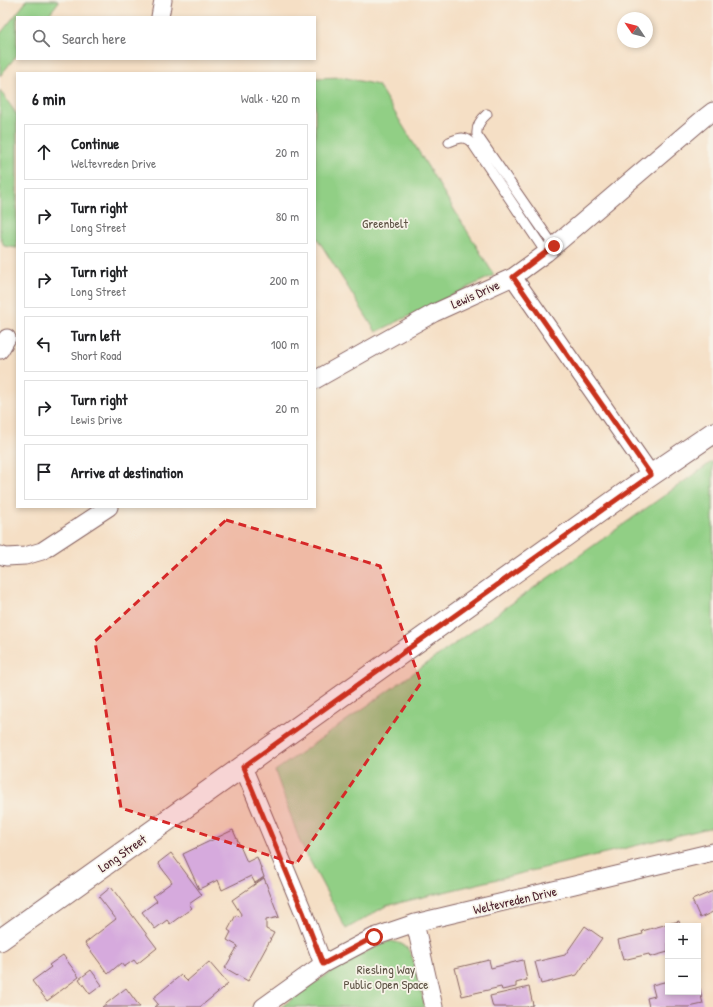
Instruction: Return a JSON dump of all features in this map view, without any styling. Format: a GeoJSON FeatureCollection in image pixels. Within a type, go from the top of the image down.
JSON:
{"type":"FeatureCollection","features":[{"type":"Feature","properties":{"kind":"street"},"geometry":{"type":"LineString","coordinates":[[160,16],[163,0]]}},
{"type":"Feature","properties":{"kind":"street","name":"Lewis Drive"},"geometry":{"type":"LineString","coordinates":[[316,379],[434,313],[513,277],[550,249],[713,112]]}},
{"type":"Feature","properties":{"kind":"street"},"geometry":{"type":"LineString","coordinates":[[513,277],[651,475]]}},
{"type":"Feature","properties":{"kind":"street","name":"Long Street"},"geometry":{"type":"LineString","coordinates":[[0,940],[713,432]]}},
{"type":"Feature","properties":{"kind":"street"},"geometry":{"type":"LineString","coordinates":[[0,555],[6,557],[25,556],[42,551],[107,508]]}},
{"type":"Feature","properties":{"kind":"street"},"geometry":{"type":"LineString","coordinates":[[243,767],[323,964]]}},
{"type":"Feature","properties":{"kind":"street","name":"Weltevreden Drive"},"geometry":{"type":"LineString","coordinates":[[263,1007],[323,964],[374,937],[415,923],[713,852]]}},
{"type":"Feature","properties":{"kind":"street"},"geometry":{"type":"LineString","coordinates":[[415,923],[434,1007]]}},
{"type":"Feature","properties":{"kind":"lane"},"geometry":{"type":"LineString","coordinates":[[487,114],[480,120],[477,127],[478,136],[550,249]]}},
{"type":"Feature","properties":{"kind":"lane"},"geometry":{"type":"LineString","coordinates":[[449,142],[459,137],[465,137],[472,143],[550,249]]}},
{"type":"Feature","properties":{"kind":"highlighted area"},"geometry":{"type":"Polygon","coordinates":[[[226,520],[380,566],[421,683],[296,864],[121,808],[95,641],[226,520]]]}},
{"type":"Feature","properties":{"kind":"green space"},"geometry":{"type":"Polygon","coordinates":[[[26,0],[58,0],[57,4],[48,16],[16,16],[16,56],[0,76],[0,34],[26,0]]]}},
{"type":"Feature","properties":{"kind":"green space","name":"Greenbelt"},"geometry":{"type":"Polygon","coordinates":[[[342,77],[378,85],[494,275],[376,332],[316,238],[316,78],[342,77]]]}},
{"type":"Feature","properties":{"kind":"green space"},"geometry":{"type":"Polygon","coordinates":[[[0,90],[16,114],[16,248],[4,246],[0,236],[0,90]]]}},
{"type":"Feature","properties":{"kind":"green space"},"geometry":{"type":"Polygon","coordinates":[[[713,461],[713,827],[386,906],[346,929],[300,842],[275,771],[713,461]]]}},
{"type":"Feature","properties":{"kind":"green space","name":"Riesling Way Public Open Space"},"geometry":{"type":"Polygon","coordinates":[[[390,941],[403,945],[410,953],[416,967],[425,1007],[281,1007],[347,962],[390,941]]]}},
{"type":"Feature","properties":{"kind":"building"},"geometry":{"type":"Polygon","coordinates":[[[233,830],[247,862],[257,857],[264,877],[255,883],[251,876],[222,890],[218,880],[199,889],[183,854],[233,830]]]}},
{"type":"Feature","properties":{"kind":"building"},"geometry":{"type":"Polygon","coordinates":[[[171,853],[202,895],[189,904],[192,908],[170,924],[167,920],[155,929],[142,912],[157,901],[153,896],[172,882],[158,863],[171,853]]]}},
{"type":"Feature","properties":{"kind":"building"},"geometry":{"type":"Polygon","coordinates":[[[264,878],[279,917],[266,920],[266,929],[274,933],[248,981],[225,968],[238,946],[227,940],[231,932],[228,930],[236,915],[240,917],[241,914],[232,900],[264,878]]]}},
{"type":"Feature","properties":{"kind":"building"},"geometry":{"type":"Polygon","coordinates":[[[111,887],[157,948],[137,964],[134,960],[124,967],[121,963],[108,974],[85,943],[116,919],[99,897],[111,887]]]}},
{"type":"Feature","properties":{"kind":"building"},"geometry":{"type":"Polygon","coordinates":[[[713,891],[713,912],[700,918],[692,900],[713,891]]]}},
{"type":"Feature","properties":{"kind":"building"},"geometry":{"type":"Polygon","coordinates":[[[665,925],[665,953],[650,957],[649,954],[623,960],[618,940],[643,934],[642,931],[665,925]]]}},
{"type":"Feature","properties":{"kind":"building"},"geometry":{"type":"Polygon","coordinates":[[[585,926],[602,938],[577,975],[541,984],[535,962],[565,955],[585,926]]]}},
{"type":"Feature","properties":{"kind":"building"},"geometry":{"type":"Polygon","coordinates":[[[63,955],[79,977],[47,1001],[32,981],[51,967],[49,965],[63,955]]]}},
{"type":"Feature","properties":{"kind":"building"},"geometry":{"type":"Polygon","coordinates":[[[489,960],[491,968],[523,960],[527,980],[516,983],[516,987],[502,990],[501,987],[462,996],[455,968],[489,960]]]}},
{"type":"Feature","properties":{"kind":"building"},"geometry":{"type":"Polygon","coordinates":[[[209,962],[228,984],[200,1007],[154,1007],[158,1004],[153,998],[181,975],[187,981],[209,962]]]}},
{"type":"Feature","properties":{"kind":"building"},"geometry":{"type":"Polygon","coordinates":[[[91,970],[102,985],[90,994],[79,979],[91,970]]]}},
{"type":"Feature","properties":{"kind":"building"},"geometry":{"type":"Polygon","coordinates":[[[665,982],[665,995],[701,994],[703,1004],[689,1007],[649,1007],[647,998],[655,996],[652,985],[665,982]]]}},
{"type":"Feature","properties":{"kind":"building"},"geometry":{"type":"Polygon","coordinates":[[[529,987],[533,1005],[527,1007],[493,1007],[490,996],[529,987]]]}},
{"type":"Feature","properties":{"kind":"building"},"geometry":{"type":"Polygon","coordinates":[[[126,988],[140,1007],[102,1007],[126,988]]]}},
{"type":"Feature","properties":{"kind":"route"},"geometry":{"type":"LineString","coordinates":[[374,937],[323,964],[243,767],[651,475],[513,277],[554,246]]}}]}
